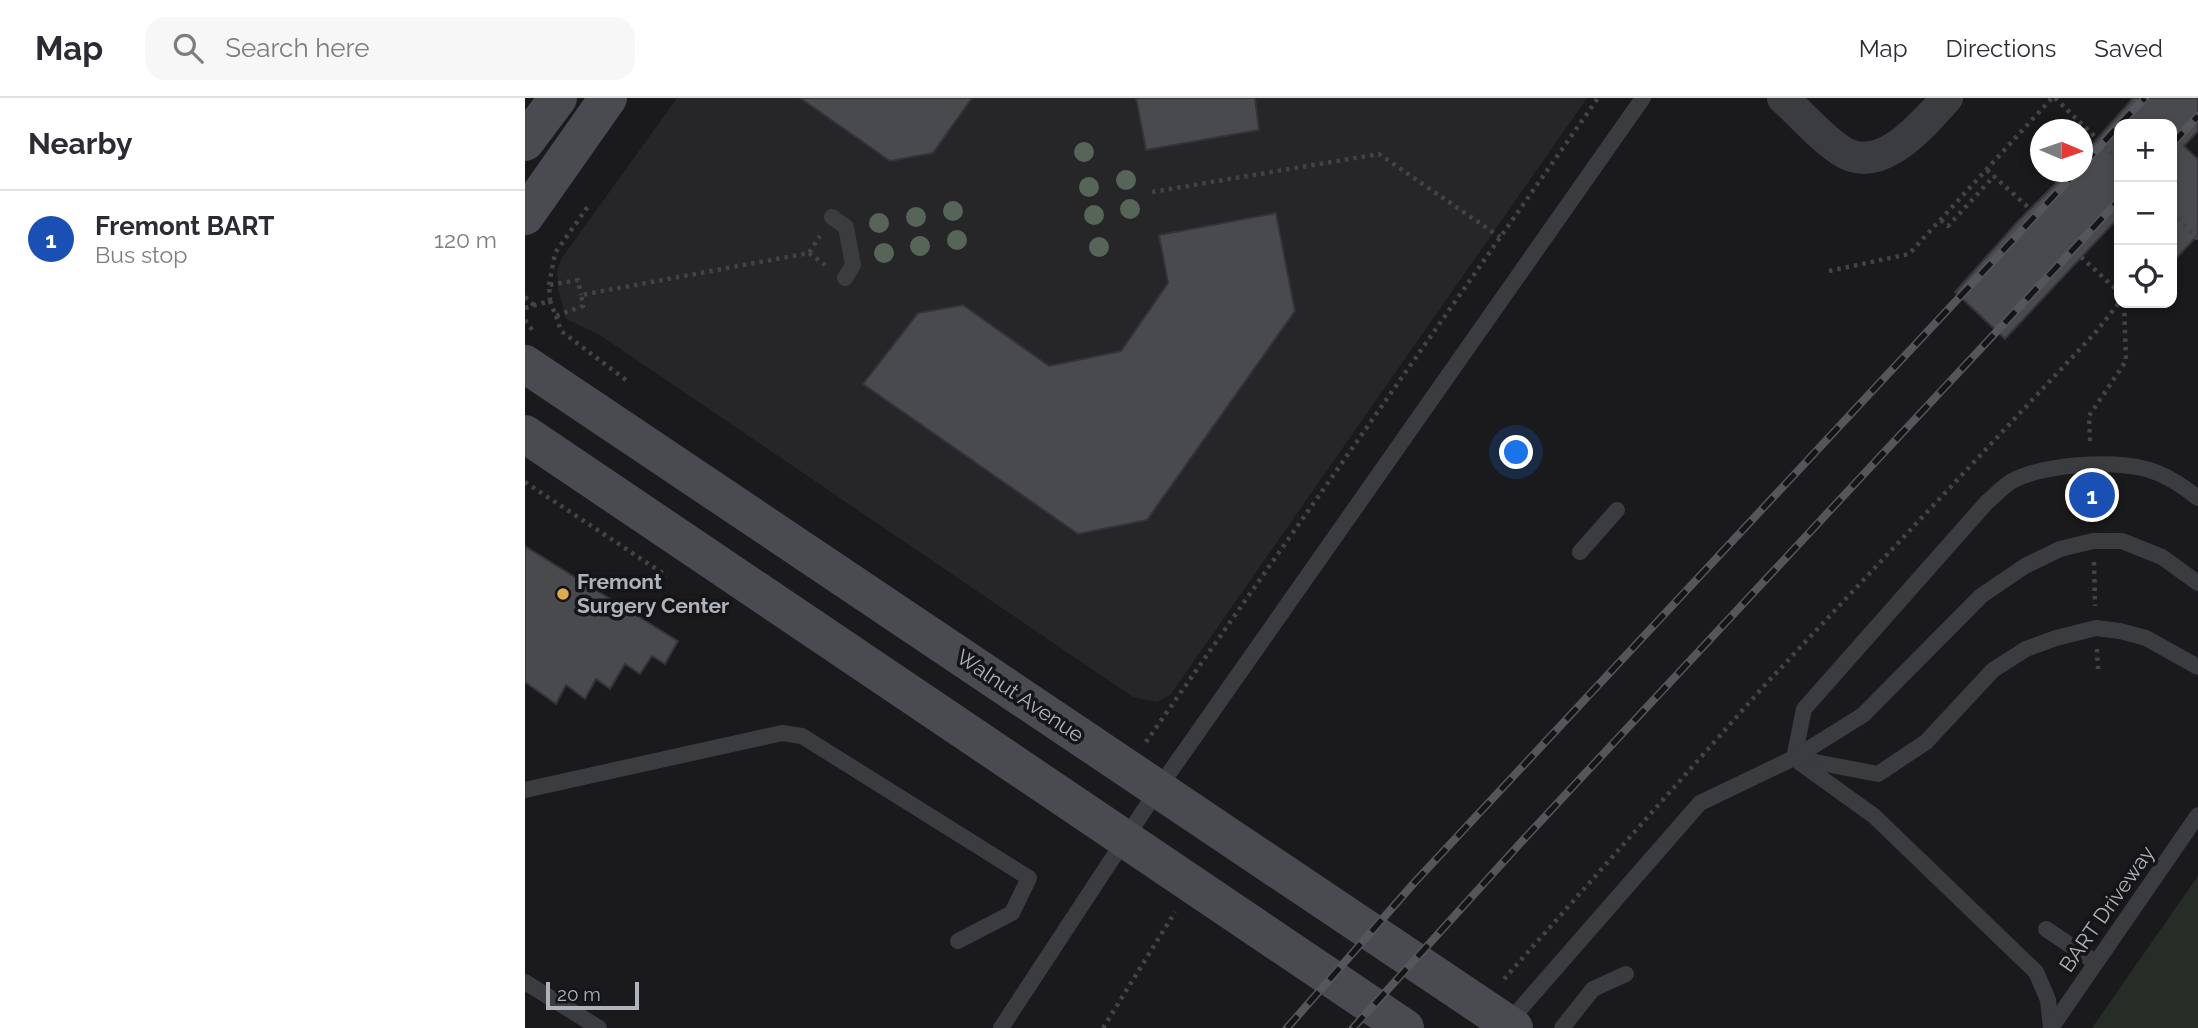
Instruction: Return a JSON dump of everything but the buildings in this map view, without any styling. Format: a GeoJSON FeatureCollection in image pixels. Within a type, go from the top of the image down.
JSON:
{"type":"FeatureCollection","features":[{"type":"Feature","properties":{"kind":"main road"},"geometry":{"type":"LineString","coordinates":[[525,142],[558,98]]}},
{"type":"Feature","properties":{"kind":"main road"},"geometry":{"type":"LineString","coordinates":[[525,216],[608,98]]}},
{"type":"Feature","properties":{"kind":"main road","name":"Walnut Avenue"},"geometry":{"type":"LineString","coordinates":[[525,364],[1500,1019]]}},
{"type":"Feature","properties":{"kind":"main road"},"geometry":{"type":"LineString","coordinates":[[525,434],[1405,1028]]}},
{"type":"Feature","properties":{"kind":"street"},"geometry":{"type":"LineString","coordinates":[[1783,98],[1840,151],[1858,159],[1887,152],[1913,134],[1947,98]]}},
{"type":"Feature","properties":{"kind":"lane"},"geometry":{"type":"LineString","coordinates":[[1001,1028],[1123,839],[1142,779],[1643,98]]}},
{"type":"Feature","properties":{"kind":"lane"},"geometry":{"type":"LineString","coordinates":[[832,218],[846,227],[853,265],[845,278]]}},
{"type":"Feature","properties":{"kind":"lane"},"geometry":{"type":"LineString","coordinates":[[1794,758],[1804,709],[1987,502],[2012,482],[2043,470],[2117,465],[2147,469],[2183,486],[2198,498]]}},
{"type":"Feature","properties":{"kind":"lane"},"geometry":{"type":"LineString","coordinates":[[1580,552],[1617,510]]}},
{"type":"Feature","properties":{"kind":"lane"},"geometry":{"type":"LineString","coordinates":[[1500,1019],[1700,803],[1794,758],[1863,715],[1981,596],[2025,566],[2060,549],[2093,541],[2122,541],[2162,557],[2198,583]]}},
{"type":"Feature","properties":{"kind":"lane"},"geometry":{"type":"LineString","coordinates":[[1794,758],[1878,774],[1926,741],[1993,670],[2026,649],[2096,628],[2146,638],[2198,667]]}},
{"type":"Feature","properties":{"kind":"lane"},"geometry":{"type":"LineString","coordinates":[[525,790],[782,733],[802,736],[1029,878],[1012,913],[958,941]]}},
{"type":"Feature","properties":{"kind":"lane"},"geometry":{"type":"LineString","coordinates":[[1794,758],[1874,816],[2036,972],[2048,1000],[2051,1028]]}},
{"type":"Feature","properties":{"kind":"lane","name":"BART Driveway"},"geometry":{"type":"LineString","coordinates":[[2051,1028],[2198,815]]}},
{"type":"Feature","properties":{"kind":"lane"},"geometry":{"type":"LineString","coordinates":[[2046,929],[2095,962]]}},
{"type":"Feature","properties":{"kind":"lane"},"geometry":{"type":"LineString","coordinates":[[1562,1028],[1593,989],[1626,974]]}},
{"type":"Feature","properties":{"kind":"lane"},"geometry":{"type":"LineString","coordinates":[[525,982],[599,1028]]}},
{"type":"Feature","properties":{"kind":"path"},"geometry":{"type":"LineString","coordinates":[[1142,779],[1500,237],[1598,98]]}},
{"type":"Feature","properties":{"kind":"path"},"geometry":{"type":"LineString","coordinates":[[1829,271],[1909,254],[2054,98],[2114,155]]}},
{"type":"Feature","properties":{"kind":"path"},"geometry":{"type":"LineString","coordinates":[[1152,192],[1379,154],[1500,237]]}},
{"type":"Feature","properties":{"kind":"path"},"geometry":{"type":"LineString","coordinates":[[1987,170],[2029,208]]}},
{"type":"Feature","properties":{"kind":"path"},"geometry":{"type":"LineString","coordinates":[[1941,220],[1948,226],[1994,176]]}},
{"type":"Feature","properties":{"kind":"path"},"geometry":{"type":"LineString","coordinates":[[589,205],[555,253],[549,285],[550,301],[561,331],[626,380]]}},
{"type":"Feature","properties":{"kind":"path"},"geometry":{"type":"LineString","coordinates":[[2177,218],[2198,239]]}},
{"type":"Feature","properties":{"kind":"path"},"geometry":{"type":"LineString","coordinates":[[581,295],[799,255]]}},
{"type":"Feature","properties":{"kind":"path"},"geometry":{"type":"LineString","coordinates":[[2081,257],[2114,287]]}},
{"type":"Feature","properties":{"kind":"path"},"geometry":{"type":"LineString","coordinates":[[549,285],[578,280],[583,306],[556,316]]}},
{"type":"Feature","properties":{"kind":"path"},"geometry":{"type":"LineString","coordinates":[[525,298],[535,306]]}},
{"type":"Feature","properties":{"kind":"path"},"geometry":{"type":"LineString","coordinates":[[525,308],[550,301]]}},
{"type":"Feature","properties":{"kind":"path"},"geometry":{"type":"LineString","coordinates":[[1500,1019],[1756,695],[2095,333],[2115,308]]}},
{"type":"Feature","properties":{"kind":"path"},"geometry":{"type":"LineString","coordinates":[[1103,1028],[1177,908]]}},
{"type":"Feature","properties":{"kind":"shaded area"},"geometry":{"type":"Polygon","coordinates":[[[677,98],[1587,98],[1171,694],[1157,702],[1133,697],[600,335],[566,319],[558,289],[557,270],[562,258],[677,98]]]}},
{"type":"Feature","properties":{"kind":"shaded area"},"geometry":{"type":"Polygon","coordinates":[[[2198,876],[2198,1028],[2092,1028],[2198,876]]]}},
{"type":"Feature","properties":{"kind":"railway"},"geometry":{"type":"LineString","coordinates":[[2125,119],[2145,98]]}},
{"type":"Feature","properties":{"kind":"railway"},"geometry":{"type":"LineString","coordinates":[[2177,139],[2198,116]]}},
{"type":"Feature","properties":{"kind":"railway"},"geometry":{"type":"LineString","coordinates":[[2093,154],[2114,131]]}},
{"type":"Feature","properties":{"kind":"railway"},"geometry":{"type":"LineString","coordinates":[[1287,1028],[1414,883],[2067,182]]}},
{"type":"Feature","properties":{"kind":"railway"},"geometry":{"type":"LineString","coordinates":[[1353,1028],[1525,838],[2114,205]]}},
{"type":"Feature","properties":{"kind":"place","name":"Fremont BART"},"geometry":{"type":"Point","coordinates":[2092,495]}},
{"type":"Feature","properties":{"kind":"place","name":"Fremont Surgery Center"},"geometry":{"type":"Point","coordinates":[563,594]}}]}
